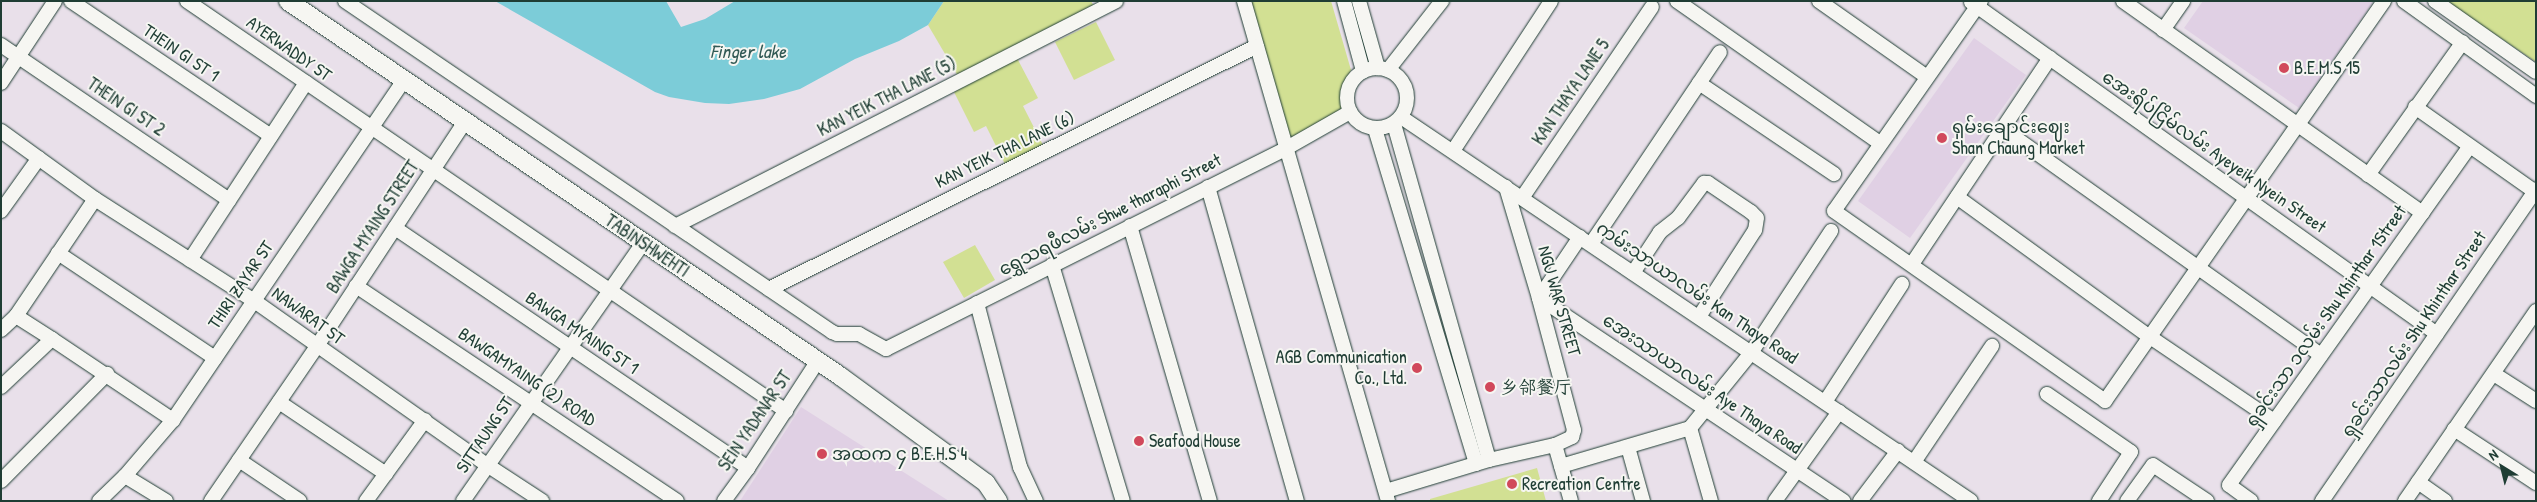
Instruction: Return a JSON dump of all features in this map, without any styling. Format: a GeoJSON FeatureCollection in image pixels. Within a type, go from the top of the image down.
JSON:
{"type":"FeatureCollection","features":[{"type":"Feature","properties":{"kind":"main road","name":"TABINSHWEHTI"},"geometry":{"type":"LineString","coordinates":[[288,1],[464,123],[817,362],[986,483],[998,501]]}},
{"type":"Feature","properties":{"kind":"street"},"geometry":{"type":"LineString","coordinates":[[1,83],[55,1]]}},
{"type":"Feature","properties":{"kind":"street","name":"THEIN GI ST 1"},"geometry":{"type":"LineString","coordinates":[[71,1],[271,136]]}},
{"type":"Feature","properties":{"kind":"street","name":"AYERWADDY ST"},"geometry":{"type":"LineString","coordinates":[[187,1],[786,411]]}},
{"type":"Feature","properties":{"kind":"street"},"geometry":{"type":"LineString","coordinates":[[345,1],[768,288]]}},
{"type":"Feature","properties":{"kind":"street","name":"KAN YEIK THA LANE (5)"},"geometry":{"type":"LineString","coordinates":[[675,226],[1116,1]]}},
{"type":"Feature","properties":{"kind":"street"},"geometry":{"type":"LineString","coordinates":[[1244,1],[1387,496],[1483,462],[1555,445],[1571,501]]}},
{"type":"Feature","properties":{"kind":"street"},"geometry":{"type":"LineString","coordinates":[[1344,1],[1364,71]]}},
{"type":"Feature","properties":{"kind":"street"},"geometry":{"type":"LineString","coordinates":[[1358,1],[1383,69]]}},
{"type":"Feature","properties":{"kind":"street"},"geometry":{"type":"LineString","coordinates":[[1383,69],[1442,1]]}},
{"type":"Feature","properties":{"kind":"street"},"geometry":{"type":"LineString","coordinates":[[1453,151],[1551,1]]}},
{"type":"Feature","properties":{"kind":"street"},"geometry":{"type":"LineString","coordinates":[[1677,1],[1880,143]]}},
{"type":"Feature","properties":{"kind":"street"},"geometry":{"type":"LineString","coordinates":[[1819,1],[1927,77]]}},
{"type":"Feature","properties":{"kind":"street"},"geometry":{"type":"LineString","coordinates":[[2122,1],[2422,213]]}},
{"type":"Feature","properties":{"kind":"street"},"geometry":{"type":"LineString","coordinates":[[2163,30],[2183,1]]}},
{"type":"Feature","properties":{"kind":"street"},"geometry":{"type":"LineString","coordinates":[[1976,3],[1834,211],[2105,401],[2384,1]]}},
{"type":"Feature","properties":{"kind":"street"},"geometry":{"type":"LineString","coordinates":[[2404,1],[2536,96]]}},
{"type":"Feature","properties":{"kind":"street"},"geometry":{"type":"LineString","coordinates":[[2435,1],[2536,72]]}},
{"type":"Feature","properties":{"kind":"street","name":"အေးရိပ်ငြိမ်လမ်း Ayeyeik Nyein Street"},"geometry":{"type":"LineString","coordinates":[[1976,3],[2050,58],[2437,334]]}},
{"type":"Feature","properties":{"kind":"street","name":"KAN THAYA LANE 5"},"geometry":{"type":"LineString","coordinates":[[1522,198],[1652,7]]}},
{"type":"Feature","properties":{"kind":"street"},"geometry":{"type":"LineString","coordinates":[[2368,175],[2463,42]]}},
{"type":"Feature","properties":{"kind":"street","name":"THEIN GI ST 2"},"geometry":{"type":"LineString","coordinates":[[1,44],[229,200]]}},
{"type":"Feature","properties":{"kind":"street","name":"KAN YEIK THA LANE (6)"},"geometry":{"type":"LineString","coordinates":[[768,288],[1257,46]]}},
{"type":"Feature","properties":{"kind":"street"},"geometry":{"type":"LineString","coordinates":[[1540,298],[1585,240],[1720,52]]}},
{"type":"Feature","properties":{"kind":"street"},"geometry":{"type":"LineString","coordinates":[[1912,264],[2050,58]]}},
{"type":"Feature","properties":{"kind":"street"},"geometry":{"type":"LineString","coordinates":[[1383,69],[1398,75],[1408,94],[1407,104],[1397,120],[1375,129],[1356,121],[1350,112],[1346,97],[1349,86],[1355,77],[1364,71],[1383,69]]}},
{"type":"Feature","properties":{"kind":"street","name":"THIRI ZAYAR ST"},"geometry":{"type":"LineString","coordinates":[[99,501],[125,476],[173,420],[403,81]]}},
{"type":"Feature","properties":{"kind":"street"},"geometry":{"type":"LineString","coordinates":[[1699,83],[1834,174]]}},
{"type":"Feature","properties":{"kind":"street"},"geometry":{"type":"LineString","coordinates":[[190,260],[306,84]]}},
{"type":"Feature","properties":{"kind":"street"},"geometry":{"type":"LineString","coordinates":[[2415,107],[2535,190]]}},
{"type":"Feature","properties":{"kind":"street","name":"ရွှေသရဖီလမ်း Shwe tharaphi Street"},"geometry":{"type":"LineString","coordinates":[[768,288],[837,334],[858,334],[886,349],[1285,148],[1350,112]]}},
{"type":"Feature","properties":{"kind":"street"},"geometry":{"type":"LineString","coordinates":[[1397,120],[1483,462]]}},
{"type":"Feature","properties":{"kind":"street","name":"ကမ်းသာယာလမ်း Kan Thaya Road"},"geometry":{"type":"LineString","coordinates":[[1397,120],[1453,151],[1971,501]]}},
{"type":"Feature","properties":{"kind":"street","name":"BAWGA MYAING STREET"},"geometry":{"type":"LineString","coordinates":[[211,501],[280,402],[464,123]]}},
{"type":"Feature","properties":{"kind":"street"},"geometry":{"type":"LineString","coordinates":[[1375,129],[1483,462]]}},
{"type":"Feature","properties":{"kind":"street"},"geometry":{"type":"LineString","coordinates":[[2003,129],[2321,355]]}},
{"type":"Feature","properties":{"kind":"street","name":"NAWARAT ST"},"geometry":{"type":"LineString","coordinates":[[1,131],[95,198],[253,300],[487,465],[542,501]]}},
{"type":"Feature","properties":{"kind":"street","name":"ရှခင်းသာ ၁လမ်း Shu Khinthar 1Street"},"geometry":{"type":"LineString","coordinates":[[2251,501],[2229,486],[2469,146]]}},
{"type":"Feature","properties":{"kind":"street"},"geometry":{"type":"LineString","coordinates":[[1,211],[39,158]]}},
{"type":"Feature","properties":{"kind":"street"},"geometry":{"type":"LineString","coordinates":[[1633,273],[1660,232],[1678,218],[1704,183],[1708,183],[1751,212],[1756,218],[1756,230],[1699,317]]}},
{"type":"Feature","properties":{"kind":"street"},"geometry":{"type":"LineString","coordinates":[[1208,187],[1297,501]]}},
{"type":"Feature","properties":{"kind":"street","name":"NGU WAR STREET"},"geometry":{"type":"LineString","coordinates":[[1506,187],[1540,298],[1574,430],[1572,437],[1555,445]]}},
{"type":"Feature","properties":{"kind":"street","name":"ရှခင်းသာလမ်း Shu Khinthar Street"},"geometry":{"type":"LineString","coordinates":[[2322,501],[2535,190]]}},
{"type":"Feature","properties":{"kind":"street"},"geometry":{"type":"LineString","coordinates":[[1957,197],[2150,337],[2274,422]]}},
{"type":"Feature","properties":{"kind":"street"},"geometry":{"type":"LineString","coordinates":[[1,330],[16,316],[95,198]]}},
{"type":"Feature","properties":{"kind":"street"},"geometry":{"type":"LineString","coordinates":[[1130,226],[1210,501]]}},
{"type":"Feature","properties":{"kind":"street","name":"BAWGA MYAING ST 1"},"geometry":{"type":"LineString","coordinates":[[395,228],[748,468]]}},
{"type":"Feature","properties":{"kind":"street"},"geometry":{"type":"LineString","coordinates":[[1561,466],[1690,428],[1751,352],[1831,231]]}},
{"type":"Feature","properties":{"kind":"street","name":"SITTAUNG ST"},"geometry":{"type":"LineString","coordinates":[[463,501],[608,290],[643,243]]}},
{"type":"Feature","properties":{"kind":"street"},"geometry":{"type":"LineString","coordinates":[[58,253],[215,358]]}},
{"type":"Feature","properties":{"kind":"street"},"geometry":{"type":"LineString","coordinates":[[1052,266],[1123,501]]}},
{"type":"Feature","properties":{"kind":"street"},"geometry":{"type":"LineString","coordinates":[[1825,402],[1902,284]]}},
{"type":"Feature","properties":{"kind":"street","name":"BAWGAMYAING (2) ROAD"},"geometry":{"type":"LineString","coordinates":[[356,286],[531,401],[677,501]]}},
{"type":"Feature","properties":{"kind":"street","name":"အေးသာယာလမ်း Aye Thaya Road"},"geometry":{"type":"LineString","coordinates":[[1540,298],[1844,501]]}},
{"type":"Feature","properties":{"kind":"street"},"geometry":{"type":"LineString","coordinates":[[977,303],[1020,468],[1036,501]]}},
{"type":"Feature","properties":{"kind":"street"},"geometry":{"type":"LineString","coordinates":[[16,316],[107,374],[173,420]]}},
{"type":"Feature","properties":{"kind":"street"},"geometry":{"type":"LineString","coordinates":[[2405,501],[2534,317]]}},
{"type":"Feature","properties":{"kind":"street"},"geometry":{"type":"LineString","coordinates":[[1,387],[52,339]]}},
{"type":"Feature","properties":{"kind":"street"},"geometry":{"type":"LineString","coordinates":[[1914,462],[1992,346]]}},
{"type":"Feature","properties":{"kind":"street","name":"SEIN YADANAR ST"},"geometry":{"type":"LineString","coordinates":[[724,501],[748,468],[817,362]]}},
{"type":"Feature","properties":{"kind":"street"},"geometry":{"type":"LineString","coordinates":[[1,480],[107,374]]}},
{"type":"Feature","properties":{"kind":"street"},"geometry":{"type":"LineString","coordinates":[[2494,374],[2536,401]]}},
{"type":"Feature","properties":{"kind":"street"},"geometry":{"type":"LineString","coordinates":[[2047,394],[2131,452],[2099,501]]}},
{"type":"Feature","properties":{"kind":"street"},"geometry":{"type":"LineString","coordinates":[[280,402],[386,474]]}},
{"type":"Feature","properties":{"kind":"street"},"geometry":{"type":"LineString","coordinates":[[1775,501],[1839,412]]}},
{"type":"Feature","properties":{"kind":"street"},"geometry":{"type":"LineString","coordinates":[[366,501],[425,420]]}},
{"type":"Feature","properties":{"kind":"street"},"geometry":{"type":"LineString","coordinates":[[1690,428],[1711,501]]}},
{"type":"Feature","properties":{"kind":"street"},"geometry":{"type":"LineString","coordinates":[[2454,429],[2536,483]]}},
{"type":"Feature","properties":{"kind":"street"},"geometry":{"type":"LineString","coordinates":[[1628,447],[1643,501]]}},
{"type":"Feature","properties":{"kind":"street"},"geometry":{"type":"LineString","coordinates":[[1860,501],[1898,451]]}},
{"type":"Feature","properties":{"kind":"street"},"geometry":{"type":"LineString","coordinates":[[239,460],[300,501]]}},
{"type":"Feature","properties":{"kind":"street"},"geometry":{"type":"LineString","coordinates":[[2127,501],[2153,465],[2207,501]]}},
{"type":"Feature","properties":{"kind":"street"},"geometry":{"type":"LineString","coordinates":[[125,476],[166,501]]}},
{"type":"Feature","properties":{"kind":"street"},"geometry":{"type":"LineString","coordinates":[[2418,482],[2445,501]]}},
{"type":"Feature","properties":{"kind":"shaded area","name":"B.E.M.S 15"},"geometry":{"type":"Polygon","coordinates":[[[2203,1],[2374,1],[2299,108],[2184,28],[2203,1]]]}},
{"type":"Feature","properties":{"kind":"shaded area","name":"ရှမ်းချောင်းဈေး Shan Chaung Market"},"geometry":{"type":"Polygon","coordinates":[[[1974,38],[2026,75],[1910,238],[1858,201],[1974,38]]]}},
{"type":"Feature","properties":{"kind":"shaded area","name":"အထက ၄ B.E.H.S 4"},"geometry":{"type":"Polygon","coordinates":[[[801,407],[949,501],[740,501],[801,407]]]}},
{"type":"Feature","properties":{"kind":"green space"},"geometry":{"type":"Polygon","coordinates":[[[944,1],[1091,1],[1095,8],[958,76],[928,25],[944,1]]]}},
{"type":"Feature","properties":{"kind":"green space"},"geometry":{"type":"Polygon","coordinates":[[[1248,1],[1331,1],[1351,70],[1342,89],[1343,110],[1288,139],[1248,1]]]}},
{"type":"Feature","properties":{"kind":"green space"},"geometry":{"type":"Polygon","coordinates":[[[2446,1],[2536,1],[2536,62],[2446,1]]]}},
{"type":"Feature","properties":{"kind":"green space"},"geometry":{"type":"Polygon","coordinates":[[[1096,22],[1115,60],[1074,80],[1055,42],[1096,22]]]}},
{"type":"Feature","properties":{"kind":"green space"},"geometry":{"type":"Polygon","coordinates":[[[1017,58],[1038,98],[1023,106],[1043,145],[1005,164],[986,126],[974,132],[954,92],[1017,58]]]}},
{"type":"Feature","properties":{"kind":"green space"},"geometry":{"type":"Polygon","coordinates":[[[975,245],[995,280],[964,298],[943,262],[975,245]]]}},
{"type":"Feature","properties":{"kind":"green space","name":"Recreation Centre"},"geometry":{"type":"Polygon","coordinates":[[[1537,468],[1546,501],[1430,501],[1430,499],[1537,468]]]}},
{"type":"Feature","properties":{"kind":"water","name":"Finger lake"},"geometry":{"type":"Polygon","coordinates":[[[495,1],[666,1],[681,27],[705,19],[735,1],[944,1],[928,25],[899,41],[855,59],[800,89],[764,99],[729,104],[705,103],[669,97],[655,92],[495,1]]]}},
{"type":"Feature","properties":{"kind":"place","name":"B.E.M.S 15"},"geometry":{"type":"Point","coordinates":[2284,68]}},
{"type":"Feature","properties":{"kind":"place","name":"ရှမ်းချောင်းဈေး Shan Chaung Market"},"geometry":{"type":"Point","coordinates":[1942,138]}},
{"type":"Feature","properties":{"kind":"place","name":"AGB Communication Co., Ltd."},"geometry":{"type":"Point","coordinates":[1417,368]}},
{"type":"Feature","properties":{"kind":"place","name":"乡邻餐厅"},"geometry":{"type":"Point","coordinates":[1490,387]}},
{"type":"Feature","properties":{"kind":"place","name":"Seafood House"},"geometry":{"type":"Point","coordinates":[1139,441]}},
{"type":"Feature","properties":{"kind":"place","name":"အထက ၄ B.E.H.S 4"},"geometry":{"type":"Point","coordinates":[822,454]}},
{"type":"Feature","properties":{"kind":"place","name":"Recreation Centre"},"geometry":{"type":"Point","coordinates":[1512,484]}}]}
